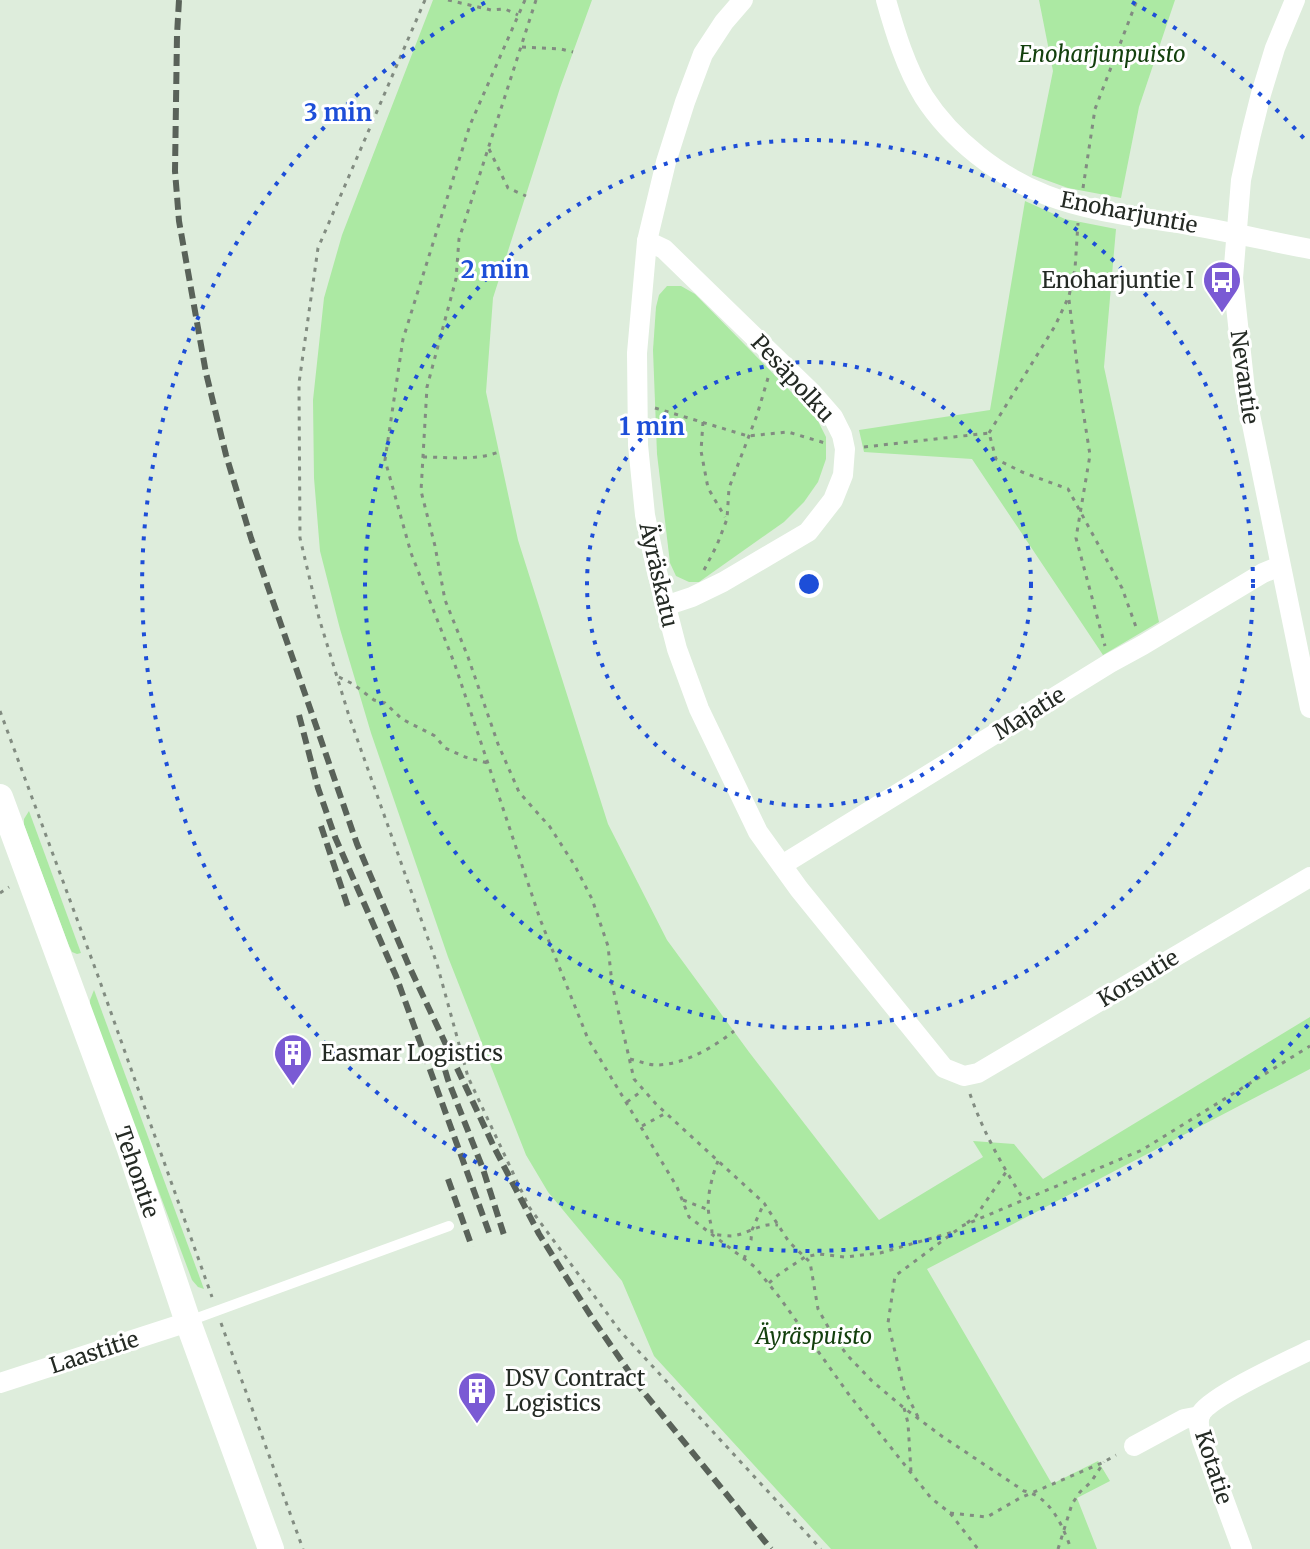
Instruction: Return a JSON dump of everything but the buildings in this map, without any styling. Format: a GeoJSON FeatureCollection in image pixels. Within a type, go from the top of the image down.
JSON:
{"type":"FeatureCollection","features":[{"type":"Feature","properties":{"kind":"street","name":"Äyräskatu"},"geometry":{"type":"LineString","coordinates":[[743,0],[703,54],[666,162],[647,241],[637,353],[638,445],[645,515],[677,649],[699,709],[758,832],[799,889],[944,1068],[964,1076]]}},
{"type":"Feature","properties":{"kind":"street","name":"Enoharjuntie"},"geometry":{"type":"LineString","coordinates":[[886,0],[907,62],[923,96],[953,134],[999,170],[1046,195],[1080,205],[1310,249]]}},
{"type":"Feature","properties":{"kind":"street","name":"Nevantie"},"geometry":{"type":"LineString","coordinates":[[1295,0],[1275,48],[1261,94],[1241,180],[1233,278],[1245,390],[1310,708]]}},
{"type":"Feature","properties":{"kind":"street","name":"Pesäpolku"},"geometry":{"type":"LineString","coordinates":[[647,241],[664,249],[813,394],[833,417],[845,449],[843,475],[833,500],[808,532],[723,582],[665,606]]}},
{"type":"Feature","properties":{"kind":"street","name":"Majatie"},"geometry":{"type":"LineString","coordinates":[[782,865],[1110,663],[1280,566]]}},
{"type":"Feature","properties":{"kind":"street","name":"Tehontie"},"geometry":{"type":"LineString","coordinates":[[0,797],[130,1149],[188,1322],[271,1549]]}},
{"type":"Feature","properties":{"kind":"street","name":"Korsutie"},"geometry":{"type":"LineString","coordinates":[[964,1076],[978,1073],[1310,877]]}},
{"type":"Feature","properties":{"kind":"street","name":"Laastitie"},"geometry":{"type":"LineString","coordinates":[[0,1383],[188,1322]]}},
{"type":"Feature","properties":{"kind":"street","name":"Kotatie"},"geometry":{"type":"LineString","coordinates":[[1242,1549],[1202,1440],[1200,1416],[1213,1402],[1310,1350]]}},
{"type":"Feature","properties":{"kind":"street"},"geometry":{"type":"LineString","coordinates":[[1134,1446],[1184,1419],[1200,1416]]}},
{"type":"Feature","properties":{"kind":"lane"},"geometry":{"type":"LineString","coordinates":[[188,1322],[449,1226]]}},
{"type":"Feature","properties":{"kind":"path"},"geometry":{"type":"LineString","coordinates":[[425,0],[318,248],[299,383],[300,538],[319,618],[349,716],[437,964],[468,1077],[529,1207],[620,1331],[821,1549]]}},
{"type":"Feature","properties":{"kind":"path"},"geometry":{"type":"LineString","coordinates":[[448,0],[491,10],[505,9],[518,15]]}},
{"type":"Feature","properties":{"kind":"path"},"geometry":{"type":"LineString","coordinates":[[525,0],[470,125],[403,339],[385,460],[411,553],[455,665],[540,919],[588,1039],[683,1200],[689,1217],[755,1267],[850,1396],[931,1498],[950,1513],[978,1549]]}},
{"type":"Feature","properties":{"kind":"path"},"geometry":{"type":"LineString","coordinates":[[536,0],[459,239],[456,279],[427,387],[421,491],[445,600],[519,792],[550,827],[592,899],[608,946],[612,984],[634,1079],[666,1113],[764,1203],[789,1242],[810,1262],[818,1309],[847,1355],[872,1381],[920,1420],[1024,1491],[1033,1493],[1055,1513],[1071,1549]]}},
{"type":"Feature","properties":{"kind":"path"},"geometry":{"type":"LineString","coordinates":[[522,47],[573,52]]}},
{"type":"Feature","properties":{"kind":"path"},"geometry":{"type":"LineString","coordinates":[[489,149],[508,188],[526,196]]}},
{"type":"Feature","properties":{"kind":"path"},"geometry":{"type":"LineString","coordinates":[[1069,296],[1090,455],[1076,538],[1110,663]]}},
{"type":"Feature","properties":{"kind":"path"},"geometry":{"type":"LineString","coordinates":[[692,597],[727,519],[729,488],[757,415],[767,378],[782,363]]}},
{"type":"Feature","properties":{"kind":"path"},"geometry":{"type":"LineString","coordinates":[[637,403],[748,436],[788,432],[845,449],[989,433],[996,459],[1068,489],[1122,588],[1143,645]]}},
{"type":"Feature","properties":{"kind":"path"},"geometry":{"type":"LineString","coordinates":[[703,422],[701,451],[708,488],[727,519]]}},
{"type":"Feature","properties":{"kind":"path"},"geometry":{"type":"LineString","coordinates":[[423,457],[487,457],[499,452]]}},
{"type":"Feature","properties":{"kind":"path"},"geometry":{"type":"LineString","coordinates":[[337,675],[374,700],[385,703],[402,719],[435,736],[445,748],[488,763]]}},
{"type":"Feature","properties":{"kind":"path"},"geometry":{"type":"LineString","coordinates":[[0,711],[303,1549]]}},
{"type":"Feature","properties":{"kind":"path"},"geometry":{"type":"LineString","coordinates":[[0,893],[16,885]]}},
{"type":"Feature","properties":{"kind":"path"},"geometry":{"type":"LineString","coordinates":[[630,1059],[653,1065],[675,1063],[707,1049],[734,1031]]}},
{"type":"Feature","properties":{"kind":"path"},"geometry":{"type":"LineString","coordinates":[[962,1226],[1142,1150],[1310,1046]]}},
{"type":"Feature","properties":{"kind":"path"},"geometry":{"type":"LineString","coordinates":[[964,1076],[977,1114],[1024,1200]]}},
{"type":"Feature","properties":{"kind":"path"},"geometry":{"type":"LineString","coordinates":[[626,1103],[643,1090]]}},
{"type":"Feature","properties":{"kind":"path"},"geometry":{"type":"LineString","coordinates":[[641,1127],[666,1113]]}},
{"type":"Feature","properties":{"kind":"path"},"geometry":{"type":"LineString","coordinates":[[712,1234],[709,1210],[712,1178],[718,1161]]}},
{"type":"Feature","properties":{"kind":"path"},"geometry":{"type":"LineString","coordinates":[[920,1420],[904,1389],[888,1323],[895,1276],[976,1216],[1006,1172]]}},
{"type":"Feature","properties":{"kind":"path"},"geometry":{"type":"LineString","coordinates":[[683,1200],[709,1210]]}},
{"type":"Feature","properties":{"kind":"path"},"geometry":{"type":"LineString","coordinates":[[744,1259],[764,1203]]}},
{"type":"Feature","properties":{"kind":"path"},"geometry":{"type":"LineString","coordinates":[[712,1234],[733,1236],[767,1223],[778,1225]]}},
{"type":"Feature","properties":{"kind":"path"},"geometry":{"type":"LineString","coordinates":[[769,1284],[805,1257],[880,1253],[956,1230]]}},
{"type":"Feature","properties":{"kind":"path"},"geometry":{"type":"LineString","coordinates":[[904,1408],[911,1473]]}},
{"type":"Feature","properties":{"kind":"path"},"geometry":{"type":"LineString","coordinates":[[950,1513],[987,1517],[1020,1498],[1134,1446]]}},
{"type":"Feature","properties":{"kind":"path"},"geometry":{"type":"LineString","coordinates":[[1058,1549],[1072,1504],[1104,1462]]}},
{"type":"Feature","properties":{"kind":"green space","name":"Äyräspuisto"},"geometry":{"type":"Polygon","coordinates":[[[433,0],[592,0],[560,88],[493,298],[486,392],[518,540],[608,824],[667,940],[879,1220],[983,1157],[973,1141],[1014,1144],[1043,1179],[1310,1017],[1310,1069],[927,1269],[1052,1484],[1098,1461],[1110,1481],[1077,1498],[1097,1549],[831,1549],[654,1356],[622,1281],[548,1192],[526,1155],[448,957],[371,733],[320,551],[314,478],[313,400],[324,298],[342,235],[433,0]]]}},
{"type":"Feature","properties":{"kind":"green space","name":"Enoharjunpuisto"},"geometry":{"type":"Polygon","coordinates":[[[1039,0],[1175,0],[1139,107],[1121,198],[1068,188],[1032,175],[1053,71],[1039,0]]]}},
{"type":"Feature","properties":{"kind":"green space"},"geometry":{"type":"Polygon","coordinates":[[[1025,201],[1065,219],[1116,229],[1104,367],[1159,622],[1103,655],[972,459],[864,452],[859,430],[990,410],[1025,201]]]}},
{"type":"Feature","properties":{"kind":"green space"},"geometry":{"type":"Polygon","coordinates":[[[667,286],[681,286],[695,294],[805,406],[826,437],[826,459],[818,482],[804,502],[784,522],[699,582],[689,582],[676,576],[670,563],[657,454],[653,350],[656,307],[659,295],[667,286]]]}},
{"type":"Feature","properties":{"kind":"green space"},"geometry":{"type":"Polygon","coordinates":[[[29,811],[81,953],[72,952],[69,946],[24,825],[29,811]]]}},
{"type":"Feature","properties":{"kind":"green space"},"geometry":{"type":"Polygon","coordinates":[[[94,990],[204,1289],[192,1280],[90,1008],[94,990]]]}},
{"type":"Feature","properties":{"kind":"railway"},"geometry":{"type":"LineString","coordinates":[[179,0],[175,171],[179,221],[206,373],[251,538],[357,844],[409,966],[495,1149],[539,1234],[641,1389],[771,1549]]}},
{"type":"Feature","properties":{"kind":"railway"},"geometry":{"type":"LineString","coordinates":[[299,715],[318,788],[335,837],[396,976],[491,1238]]}},
{"type":"Feature","properties":{"kind":"railway"},"geometry":{"type":"LineString","coordinates":[[321,826],[349,910]]}},
{"type":"Feature","properties":{"kind":"railway"},"geometry":{"type":"LineString","coordinates":[[440,1053],[504,1235]]}},
{"type":"Feature","properties":{"kind":"railway"},"geometry":{"type":"LineString","coordinates":[[448,1179],[472,1247]]}},
{"type":"Feature","properties":{"kind":"place","name":"Enoharjuntie I"},"geometry":{"type":"Point","coordinates":[1222,314]}},
{"type":"Feature","properties":{"kind":"place","name":"Easmar Logistics"},"geometry":{"type":"Point","coordinates":[293,1087]}},
{"type":"Feature","properties":{"kind":"place","name":"DSV Contract Logistics"},"geometry":{"type":"Point","coordinates":[477,1425]}}]}
